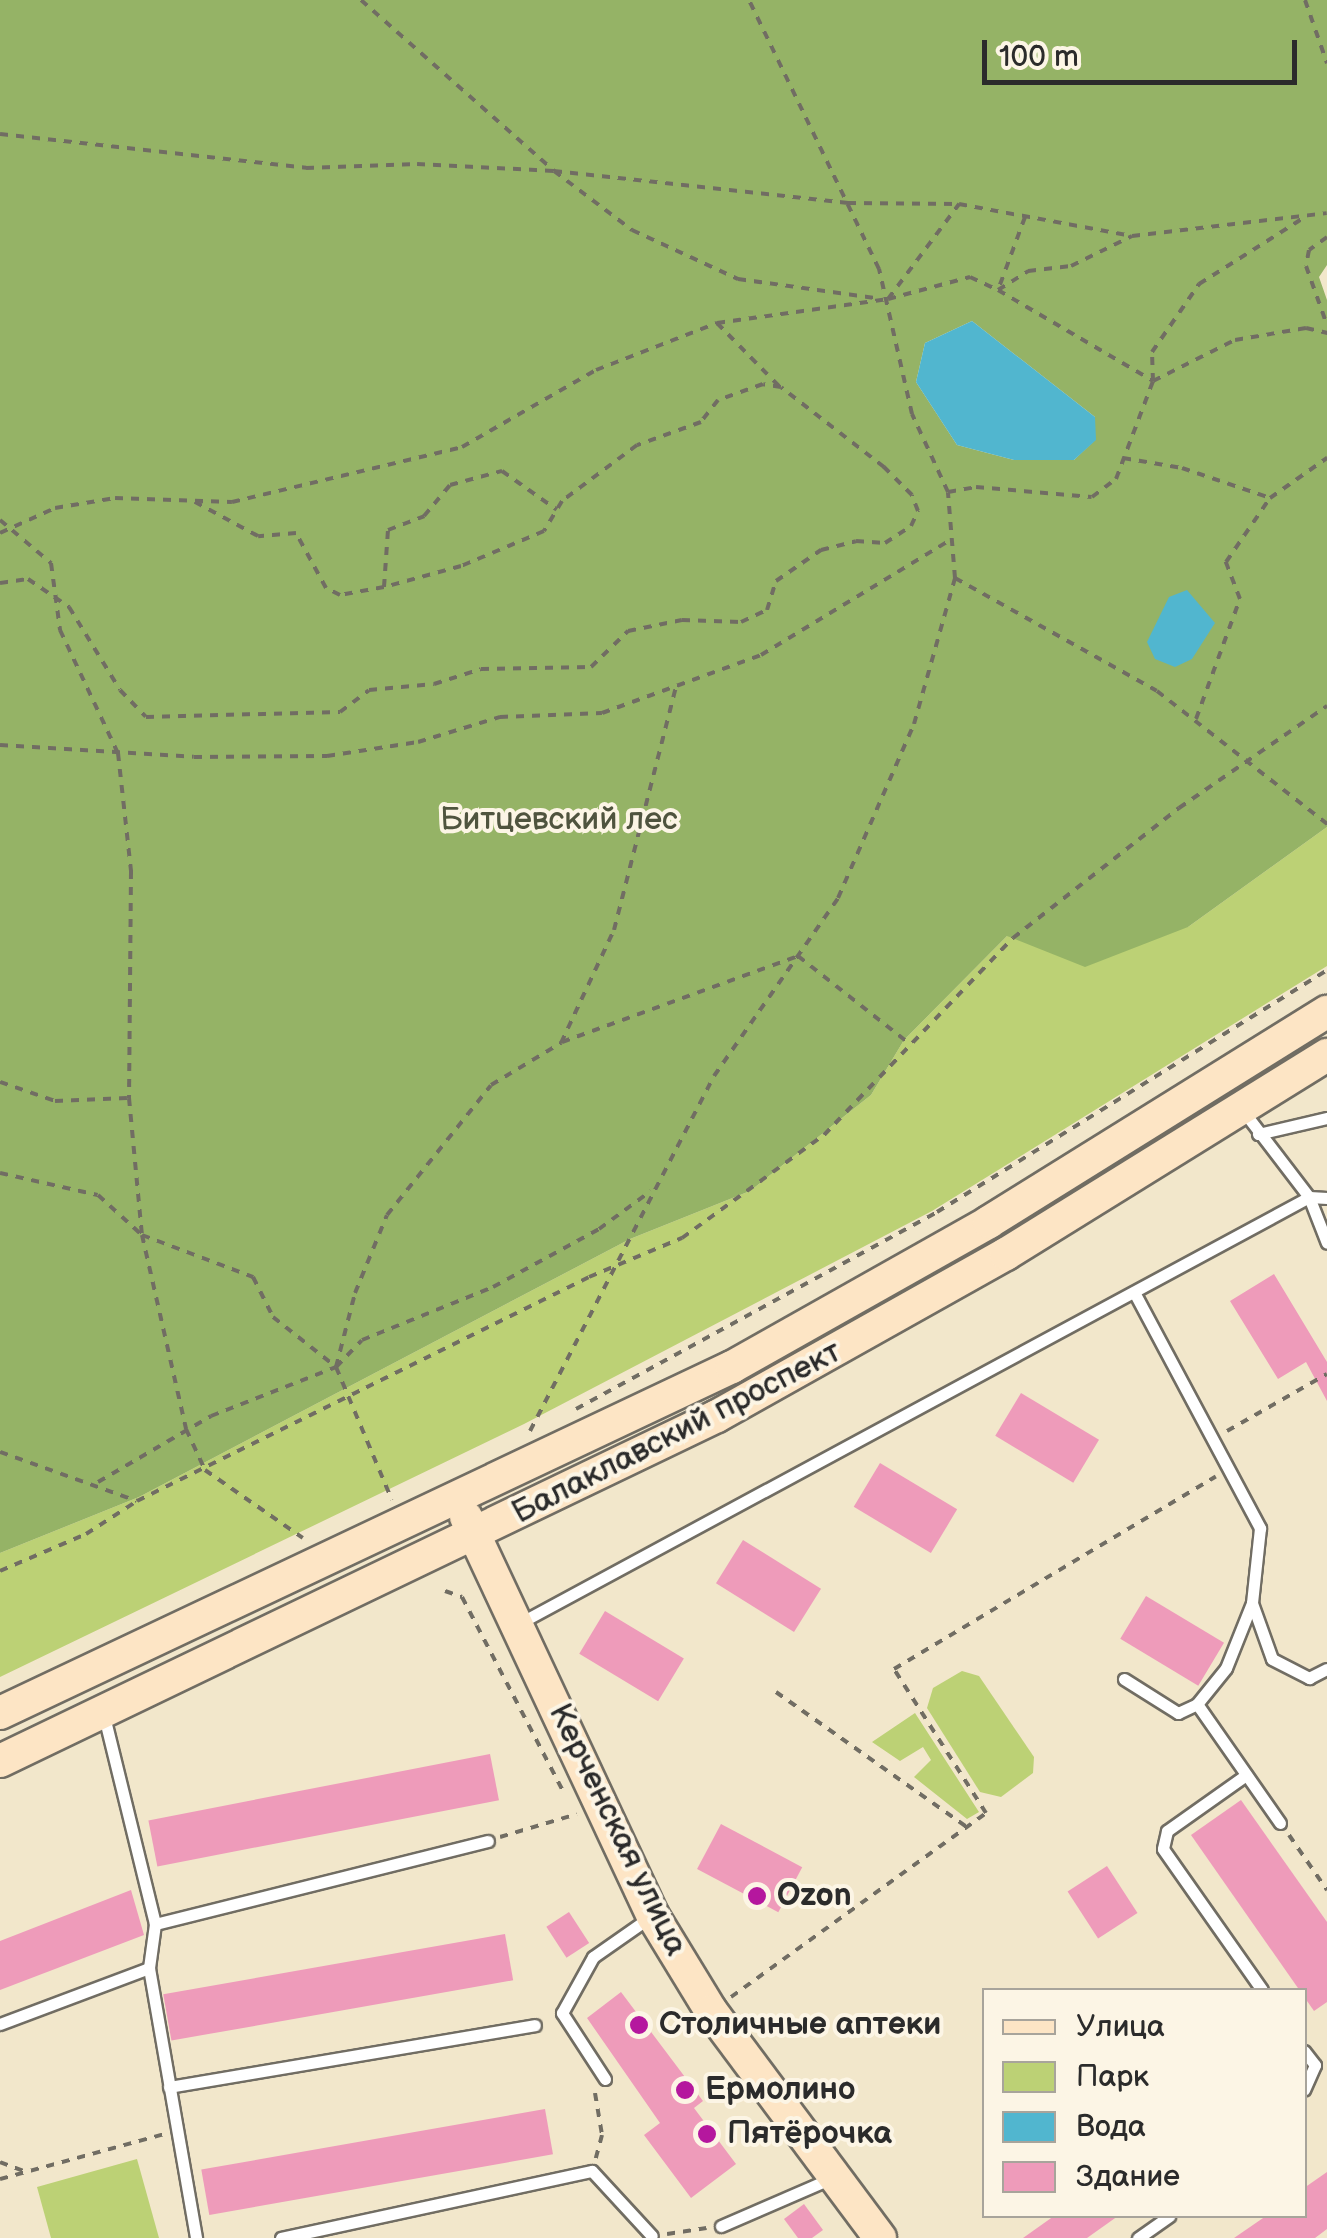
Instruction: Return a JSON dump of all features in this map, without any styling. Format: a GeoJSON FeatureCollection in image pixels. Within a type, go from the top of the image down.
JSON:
{"type":"FeatureCollection","features":[{"type":"Feature","properties":{"kind":"main road","name":"Балаклавский проспект"},"geometry":{"type":"LineString","coordinates":[[0,1713],[458,1500],[732,1366],[955,1242],[1327,1012]]}},
{"type":"Feature","properties":{"kind":"main road","name":"Балаклавский проспект"},"geometry":{"type":"LineString","coordinates":[[0,1761],[476,1536],[898,1317],[1250,1121],[1327,1054]]}},
{"type":"Feature","properties":{"kind":"main road","name":"Керченская улица"},"geometry":{"type":"LineString","coordinates":[[458,1500],[518,1624],[586,1817],[653,1916],[710,2011],[876,2236]]}},
{"type":"Feature","properties":{"kind":"lane"},"geometry":{"type":"LineString","coordinates":[[1250,1121],[1327,1118]]}},
{"type":"Feature","properties":{"kind":"lane"},"geometry":{"type":"LineString","coordinates":[[1250,1121],[1310,1197],[1327,1242]]}},
{"type":"Feature","properties":{"kind":"lane"},"geometry":{"type":"LineString","coordinates":[[518,1624],[1310,1197],[1327,1198]]}},
{"type":"Feature","properties":{"kind":"lane"},"geometry":{"type":"LineString","coordinates":[[1124,1679],[1178,1712],[1197,1704],[1226,1668],[1252,1603],[1260,1528],[1228,1469],[1216,1437],[1134,1292]]}},
{"type":"Feature","properties":{"kind":"lane"},"geometry":{"type":"LineString","coordinates":[[1252,1603],[1272,1659],[1309,1678],[1327,1669]]}},
{"type":"Feature","properties":{"kind":"lane"},"geometry":{"type":"LineString","coordinates":[[1197,1704],[1280,1823]]}},
{"type":"Feature","properties":{"kind":"lane"},"geometry":{"type":"LineString","coordinates":[[104,1712],[155,1924],[148,1968],[196,2238]]}},
{"type":"Feature","properties":{"kind":"lane"},"geometry":{"type":"LineString","coordinates":[[1246,1774],[1167,1831],[1163,1848],[1261,1988]]}},
{"type":"Feature","properties":{"kind":"lane"},"geometry":{"type":"LineString","coordinates":[[155,1924],[488,1841]]}},
{"type":"Feature","properties":{"kind":"lane"},"geometry":{"type":"LineString","coordinates":[[606,2080],[562,2013],[593,1957],[653,1916]]}},
{"type":"Feature","properties":{"kind":"lane"},"geometry":{"type":"LineString","coordinates":[[0,2024],[148,1968]]}},
{"type":"Feature","properties":{"kind":"lane"},"geometry":{"type":"LineString","coordinates":[[169,2087],[535,2025]]}},
{"type":"Feature","properties":{"kind":"lane"},"geometry":{"type":"LineString","coordinates":[[1307,2055],[1315,2066],[1307,2083]]}},
{"type":"Feature","properties":{"kind":"lane"},"geometry":{"type":"LineString","coordinates":[[281,2238],[592,2171],[652,2236]]}},
{"type":"Feature","properties":{"kind":"lane"},"geometry":{"type":"LineString","coordinates":[[721,2226],[834,2177]]}},
{"type":"Feature","properties":{"kind":"lane"},"geometry":{"type":"LineString","coordinates":[[1138,2238],[1166,2218]]}},
{"type":"Feature","properties":{"kind":"path"},"geometry":{"type":"LineString","coordinates":[[362,0],[554,171],[632,230],[738,279],[888,299]]}},
{"type":"Feature","properties":{"kind":"path"},"geometry":{"type":"LineString","coordinates":[[545,1426],[528,1436],[714,1076],[838,898],[889,787],[924,694],[956,578],[948,492],[912,414],[888,299],[848,204],[750,0]]}},
{"type":"Feature","properties":{"kind":"path"},"geometry":{"type":"LineString","coordinates":[[1305,0],[1327,63]]}},
{"type":"Feature","properties":{"kind":"path"},"geometry":{"type":"LineString","coordinates":[[0,134],[306,168],[417,164],[554,171],[848,204],[958,204],[1132,236],[1327,213]]}},
{"type":"Feature","properties":{"kind":"path"},"geometry":{"type":"LineString","coordinates":[[888,299],[958,204]]}},
{"type":"Feature","properties":{"kind":"path"},"geometry":{"type":"LineString","coordinates":[[998,290],[1026,216]]}},
{"type":"Feature","properties":{"kind":"path"},"geometry":{"type":"LineString","coordinates":[[948,492],[976,487],[1092,497],[1116,479],[1152,381],[1152,352],[1200,284],[1306,216]]}},
{"type":"Feature","properties":{"kind":"path"},"geometry":{"type":"LineString","coordinates":[[998,290],[1028,271],[1071,266],[1132,236]]}},
{"type":"Feature","properties":{"kind":"path"},"geometry":{"type":"LineString","coordinates":[[1327,237],[1309,250],[1306,266],[1327,324]]}},
{"type":"Feature","properties":{"kind":"path"},"geometry":{"type":"LineString","coordinates":[[0,533],[9,524],[115,498],[232,502],[462,447],[596,370],[717,323],[888,299],[970,277],[1152,381]]}},
{"type":"Feature","properties":{"kind":"path"},"geometry":{"type":"LineString","coordinates":[[0,583],[28,579],[68,607],[120,690],[146,717],[340,712],[369,690],[434,684],[481,669],[591,668],[628,631],[682,620],[741,622],[766,610],[776,581],[821,550],[856,540],[885,542],[910,526],[918,512],[912,495],[781,387],[717,323]]}},
{"type":"Feature","properties":{"kind":"path"},"geometry":{"type":"LineString","coordinates":[[1152,381],[1234,340],[1306,328],[1327,332]]}},
{"type":"Feature","properties":{"kind":"path"},"geometry":{"type":"LineString","coordinates":[[194,502],[258,536],[296,533],[326,588],[340,595],[384,587],[461,566],[544,531],[557,510],[637,445],[701,422],[718,400],[763,384],[781,387]]}},
{"type":"Feature","properties":{"kind":"path"},"geometry":{"type":"LineString","coordinates":[[1123,458],[1182,468],[1270,498]]}},
{"type":"Feature","properties":{"kind":"path"},"geometry":{"type":"LineString","coordinates":[[1196,720],[1240,599],[1226,562],[1270,498],[1327,458]]}},
{"type":"Feature","properties":{"kind":"path"},"geometry":{"type":"LineString","coordinates":[[384,587],[388,530],[424,516],[450,485],[502,470],[557,510]]}},
{"type":"Feature","properties":{"kind":"path"},"geometry":{"type":"LineString","coordinates":[[0,520],[51,563],[60,630],[118,753],[130,870],[129,1098],[142,1235],[186,1429],[205,1470],[303,1538]]}},
{"type":"Feature","properties":{"kind":"path"},"geometry":{"type":"LineString","coordinates":[[0,745],[118,753],[327,756],[418,742],[500,717],[602,713],[762,655],[954,538]]}},
{"type":"Feature","properties":{"kind":"path"},"geometry":{"type":"LineString","coordinates":[[956,578],[1196,720],[1251,759],[1327,824]]}},
{"type":"Feature","properties":{"kind":"path"},"geometry":{"type":"LineString","coordinates":[[562,1042],[614,930],[676,686]]}},
{"type":"Feature","properties":{"kind":"path"},"geometry":{"type":"LineString","coordinates":[[0,1571],[86,1534],[137,1501],[350,1400],[620,1264],[682,1238],[754,1191],[824,1136],[1013,938],[1327,706]]}},
{"type":"Feature","properties":{"kind":"path"},"geometry":{"type":"LineString","coordinates":[[336,1367],[355,1293],[386,1215],[491,1086],[562,1042],[798,956]]}},
{"type":"Feature","properties":{"kind":"path"},"geometry":{"type":"LineString","coordinates":[[798,956],[910,1045]]}},
{"type":"Feature","properties":{"kind":"path"},"geometry":{"type":"LineString","coordinates":[[562,1417],[937,1212],[1327,970]]}},
{"type":"Feature","properties":{"kind":"path"},"geometry":{"type":"LineString","coordinates":[[0,1082],[55,1101],[129,1098]]}},
{"type":"Feature","properties":{"kind":"path"},"geometry":{"type":"LineString","coordinates":[[0,1173],[98,1196],[142,1235],[252,1277],[272,1318],[336,1367],[394,1504],[411,1496]]}},
{"type":"Feature","properties":{"kind":"path"},"geometry":{"type":"LineString","coordinates":[[0,1182],[12,1176]]}},
{"type":"Feature","properties":{"kind":"path"},"geometry":{"type":"LineString","coordinates":[[96,1482],[186,1429],[256,1394],[336,1367],[362,1340],[493,1287],[599,1229],[655,1188]]}},
{"type":"Feature","properties":{"kind":"path"},"geometry":{"type":"LineString","coordinates":[[1216,1437],[1327,1374]]}},
{"type":"Feature","properties":{"kind":"path"},"geometry":{"type":"LineString","coordinates":[[0,1452],[96,1482],[137,1501]]}},
{"type":"Feature","properties":{"kind":"path"},"geometry":{"type":"LineString","coordinates":[[710,2011],[986,1813],[894,1669],[1228,1469]]}},
{"type":"Feature","properties":{"kind":"path"},"geometry":{"type":"LineString","coordinates":[[286,1547],[322,1532]]}},
{"type":"Feature","properties":{"kind":"path"},"geometry":{"type":"LineString","coordinates":[[445,1590],[462,1597],[586,1817],[488,1841]]}},
{"type":"Feature","properties":{"kind":"path"},"geometry":{"type":"LineString","coordinates":[[776,1692],[967,1827]]}},
{"type":"Feature","properties":{"kind":"path"},"geometry":{"type":"LineString","coordinates":[[1280,1823],[1327,1890]]}},
{"type":"Feature","properties":{"kind":"path"},"geometry":{"type":"LineString","coordinates":[[588,2054],[602,2136],[592,2171]]}},
{"type":"Feature","properties":{"kind":"path"},"geometry":{"type":"LineString","coordinates":[[0,2179],[179,2130]]}},
{"type":"Feature","properties":{"kind":"path"},"geometry":{"type":"LineString","coordinates":[[0,2162],[24,2172]]}},
{"type":"Feature","properties":{"kind":"path"},"geometry":{"type":"LineString","coordinates":[[652,2236],[721,2226]]}},
{"type":"Feature","properties":{"kind":"green space","name":"Битцевский лес"},"geometry":{"type":"Polygon","coordinates":[[[0,0],[1327,0],[1327,265],[1319,277],[1327,300],[1327,827],[1188,927],[1085,967],[1007,936],[904,1040],[871,1095],[750,1191],[630,1239],[139,1497],[0,1553],[0,0]],[[972,321],[925,343],[916,382],[957,445],[1014,460],[1074,460],[1095,440],[1095,417],[972,321]]]}},
{"type":"Feature","properties":{"kind":"green space"},"geometry":{"type":"Polygon","coordinates":[[[1327,827],[1327,966],[932,1211],[524,1424],[0,1677],[0,1553],[139,1497],[630,1239],[750,1191],[871,1095],[904,1040],[1007,936],[1188,927],[1327,827]]]}},
{"type":"Feature","properties":{"kind":"green space"},"geometry":{"type":"Polygon","coordinates":[[[962,1671],[979,1676],[1034,1757],[1033,1773],[1001,1797],[980,1792],[927,1708],[933,1688],[962,1671]]]}},
{"type":"Feature","properties":{"kind":"green space"},"geometry":{"type":"Polygon","coordinates":[[[915,1713],[979,1812],[967,1819],[914,1777],[931,1760],[923,1747],[900,1761],[872,1742],[915,1713]]]}},
{"type":"Feature","properties":{"kind":"green space"},"geometry":{"type":"Polygon","coordinates":[[[137,2159],[159,2238],[51,2238],[37,2187],[137,2159]]]}},
{"type":"Feature","properties":{"kind":"water"},"geometry":{"type":"Polygon","coordinates":[[[972,321],[1095,417],[1096,440],[1074,460],[1014,460],[957,445],[916,382],[925,343],[972,321]]]}},
{"type":"Feature","properties":{"kind":"water"},"geometry":{"type":"Polygon","coordinates":[[[1187,590],[1215,623],[1192,659],[1175,667],[1155,659],[1147,642],[1169,597],[1187,590]]]}},
{"type":"Feature","properties":{"kind":"building"},"geometry":{"type":"Polygon","coordinates":[[[1274,1274],[1327,1362],[1327,1401],[1306,1362],[1278,1379],[1230,1301],[1274,1274]]]}},
{"type":"Feature","properties":{"kind":"building"},"geometry":{"type":"Polygon","coordinates":[[[1021,1393],[1099,1440],[1073,1483],[995,1436],[1021,1393]]]}},
{"type":"Feature","properties":{"kind":"building"},"geometry":{"type":"Polygon","coordinates":[[[880,1463],[957,1509],[931,1553],[854,1507],[880,1463]]]}},
{"type":"Feature","properties":{"kind":"building"},"geometry":{"type":"Polygon","coordinates":[[[743,1540],[821,1589],[794,1632],[716,1583],[743,1540]]]}},
{"type":"Feature","properties":{"kind":"building"},"geometry":{"type":"Polygon","coordinates":[[[1146,1596],[1224,1643],[1198,1686],[1120,1639],[1146,1596]]]}},
{"type":"Feature","properties":{"kind":"building"},"geometry":{"type":"Polygon","coordinates":[[[605,1611],[684,1658],[658,1701],[579,1654],[605,1611]]]}},
{"type":"Feature","properties":{"kind":"building"},"geometry":{"type":"Polygon","coordinates":[[[490,1754],[499,1800],[157,1867],[148,1820],[490,1754]]]}},
{"type":"Feature","properties":{"kind":"building"},"geometry":{"type":"Polygon","coordinates":[[[1241,1800],[1327,1922],[1327,2002],[1314,2011],[1307,2001],[1307,1988],[1298,1988],[1191,1835],[1241,1800]]]}},
{"type":"Feature","properties":{"kind":"building"},"geometry":{"type":"Polygon","coordinates":[[[721,1824],[802,1867],[778,1912],[697,1869],[721,1824]]]}},
{"type":"Feature","properties":{"kind":"building"},"geometry":{"type":"Polygon","coordinates":[[[1107,1866],[1137,1913],[1098,1939],[1068,1892],[1107,1866]]]}},
{"type":"Feature","properties":{"kind":"building"},"geometry":{"type":"Polygon","coordinates":[[[131,1890],[144,1935],[0,1990],[0,1941],[131,1890]]]}},
{"type":"Feature","properties":{"kind":"building"},"geometry":{"type":"Polygon","coordinates":[[[569,1912],[589,1943],[567,1958],[546,1927],[569,1912]]]}},
{"type":"Feature","properties":{"kind":"building"},"geometry":{"type":"Polygon","coordinates":[[[505,1934],[513,1980],[171,2041],[163,1994],[505,1934]]]}},
{"type":"Feature","properties":{"kind":"building"},"geometry":{"type":"Polygon","coordinates":[[[621,1992],[703,2101],[694,2108],[736,2164],[691,2198],[644,2135],[660,2123],[587,2018],[621,1992]]]}},
{"type":"Feature","properties":{"kind":"building"},"geometry":{"type":"Polygon","coordinates":[[[545,2109],[553,2154],[209,2215],[201,2170],[545,2109]]]}},
{"type":"Feature","properties":{"kind":"building"},"geometry":{"type":"Polygon","coordinates":[[[1327,2172],[1327,2229],[1315,2238],[1234,2238],[1263,2218],[1307,2218],[1307,2186],[1327,2172]]]}},
{"type":"Feature","properties":{"kind":"building"},"geometry":{"type":"Polygon","coordinates":[[[804,2204],[823,2230],[812,2238],[798,2238],[784,2219],[804,2204]]]}},
{"type":"Feature","properties":{"kind":"building"},"geometry":{"type":"Polygon","coordinates":[[[1051,2218],[1115,2218],[1087,2238],[1023,2238],[1051,2218]]]}},
{"type":"Feature","properties":{"kind":"place","name":"Ozon"},"geometry":{"type":"Point","coordinates":[757,1896]}},
{"type":"Feature","properties":{"kind":"place","name":"Столичные аптеки"},"geometry":{"type":"Point","coordinates":[639,2025]}},
{"type":"Feature","properties":{"kind":"place","name":"Ермолино"},"geometry":{"type":"Point","coordinates":[685,2090]}},
{"type":"Feature","properties":{"kind":"place","name":"Пятёрочка"},"geometry":{"type":"Point","coordinates":[707,2134]}}]}
